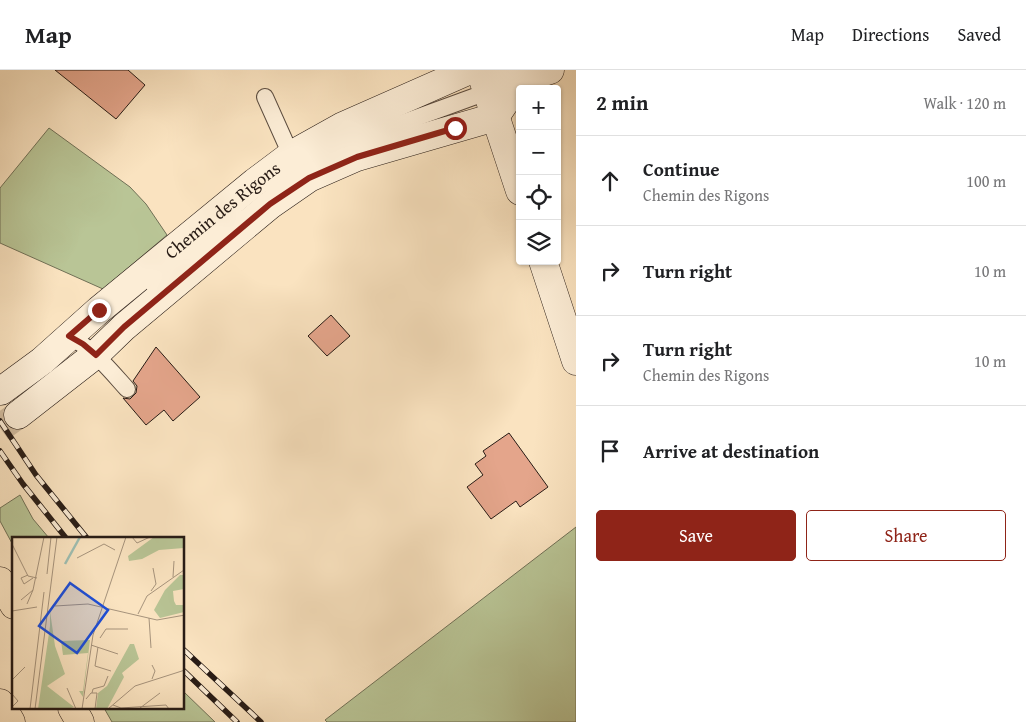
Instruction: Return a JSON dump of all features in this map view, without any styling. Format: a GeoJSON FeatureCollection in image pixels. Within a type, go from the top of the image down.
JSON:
{"type":"FeatureCollection","features":[{"type":"Feature","properties":{"kind":"highway"},"geometry":{"type":"LineString","coordinates":[[0,581],[12,602]]}},
{"type":"Feature","properties":{"kind":"highway"},"geometry":{"type":"LineString","coordinates":[[0,703],[11,722]]}},
{"type":"Feature","properties":{"kind":"highway"},"geometry":{"type":"LineString","coordinates":[[73,710],[80,722]]}},
{"type":"Feature","properties":{"kind":"street","name":"Chemin des Rigons"},"geometry":{"type":"LineString","coordinates":[[2,391],[42,361],[193,232],[291,155],[342,126],[470,70]]}},
{"type":"Feature","properties":{"kind":"street"},"geometry":{"type":"LineString","coordinates":[[488,87],[520,80],[550,70]]}},
{"type":"Feature","properties":{"kind":"street"},"geometry":{"type":"LineString","coordinates":[[488,87],[520,80]]}},
{"type":"Feature","properties":{"kind":"street","name":"Chemin des Rigons"},"geometry":{"type":"LineString","coordinates":[[18,414],[96,355],[124,327],[270,204],[309,178],[357,157],[488,87]]}},
{"type":"Feature","properties":{"kind":"street"},"geometry":{"type":"LineString","coordinates":[[488,87],[516,178]]}},
{"type":"Feature","properties":{"kind":"street"},"geometry":{"type":"LineString","coordinates":[[544,265],[576,361]]}},
{"type":"Feature","properties":{"kind":"street"},"geometry":{"type":"LineString","coordinates":[[559,265],[576,349]]}},
{"type":"Feature","properties":{"kind":"lane"},"geometry":{"type":"LineString","coordinates":[[264,98],[291,155]]}},
{"type":"Feature","properties":{"kind":"lane"},"geometry":{"type":"LineString","coordinates":[[69,336],[83,344],[96,355],[126,389]]}},
{"type":"Feature","properties":{"kind":"green space"},"geometry":{"type":"Polygon","coordinates":[[[49,128],[130,187],[146,204],[167,235],[103,289],[0,243],[0,188],[49,128]]]}},
{"type":"Feature","properties":{"kind":"green space"},"geometry":{"type":"Polygon","coordinates":[[[20,495],[33,519],[48,537],[12,537],[12,543],[0,521],[0,508],[20,495]]]}},
{"type":"Feature","properties":{"kind":"green space"},"geometry":{"type":"Polygon","coordinates":[[[576,527],[576,722],[327,722],[325,720],[576,527]]]}},
{"type":"Feature","properties":{"kind":"green space"},"geometry":{"type":"Polygon","coordinates":[[[185,693],[215,722],[112,722],[105,710],[185,710],[185,693]]]}},
{"type":"Feature","properties":{"kind":"building"},"geometry":{"type":"Polygon","coordinates":[[[55,70],[128,70],[145,85],[116,119],[55,70]]]}},
{"type":"Feature","properties":{"kind":"building"},"geometry":{"type":"Polygon","coordinates":[[[331,315],[350,336],[327,356],[308,336],[331,315]]]}},
{"type":"Feature","properties":{"kind":"building"},"geometry":{"type":"Polygon","coordinates":[[[156,347],[200,397],[173,421],[164,410],[146,425],[123,398],[130,399],[136,393],[137,386],[133,381],[156,347]]]}},
{"type":"Feature","properties":{"kind":"building"},"geometry":{"type":"Polygon","coordinates":[[[509,433],[548,487],[520,507],[516,501],[491,519],[467,487],[483,475],[475,464],[486,456],[483,451],[509,433]]]}},
{"type":"Feature","properties":{"kind":"tunnel"},"geometry":{"type":"LineString","coordinates":[[0,428],[18,415]]}},
{"type":"Feature","properties":{"kind":"railway"},"geometry":{"type":"LineString","coordinates":[[0,421],[36,475],[86,537]]}},
{"type":"Feature","properties":{"kind":"railway"},"geometry":{"type":"LineString","coordinates":[[0,451],[23,484],[65,537]]}},
{"type":"Feature","properties":{"kind":"railway"},"geometry":{"type":"LineString","coordinates":[[185,651],[261,722]]}},
{"type":"Feature","properties":{"kind":"railway"},"geometry":{"type":"LineString","coordinates":[[185,672],[237,722]]}},
{"type":"Feature","properties":{"kind":"route"},"geometry":{"type":"LineString","coordinates":[[99,310],[69,336],[83,344],[96,355],[124,327],[270,204],[309,178],[357,157],[455,128]]}}]}
